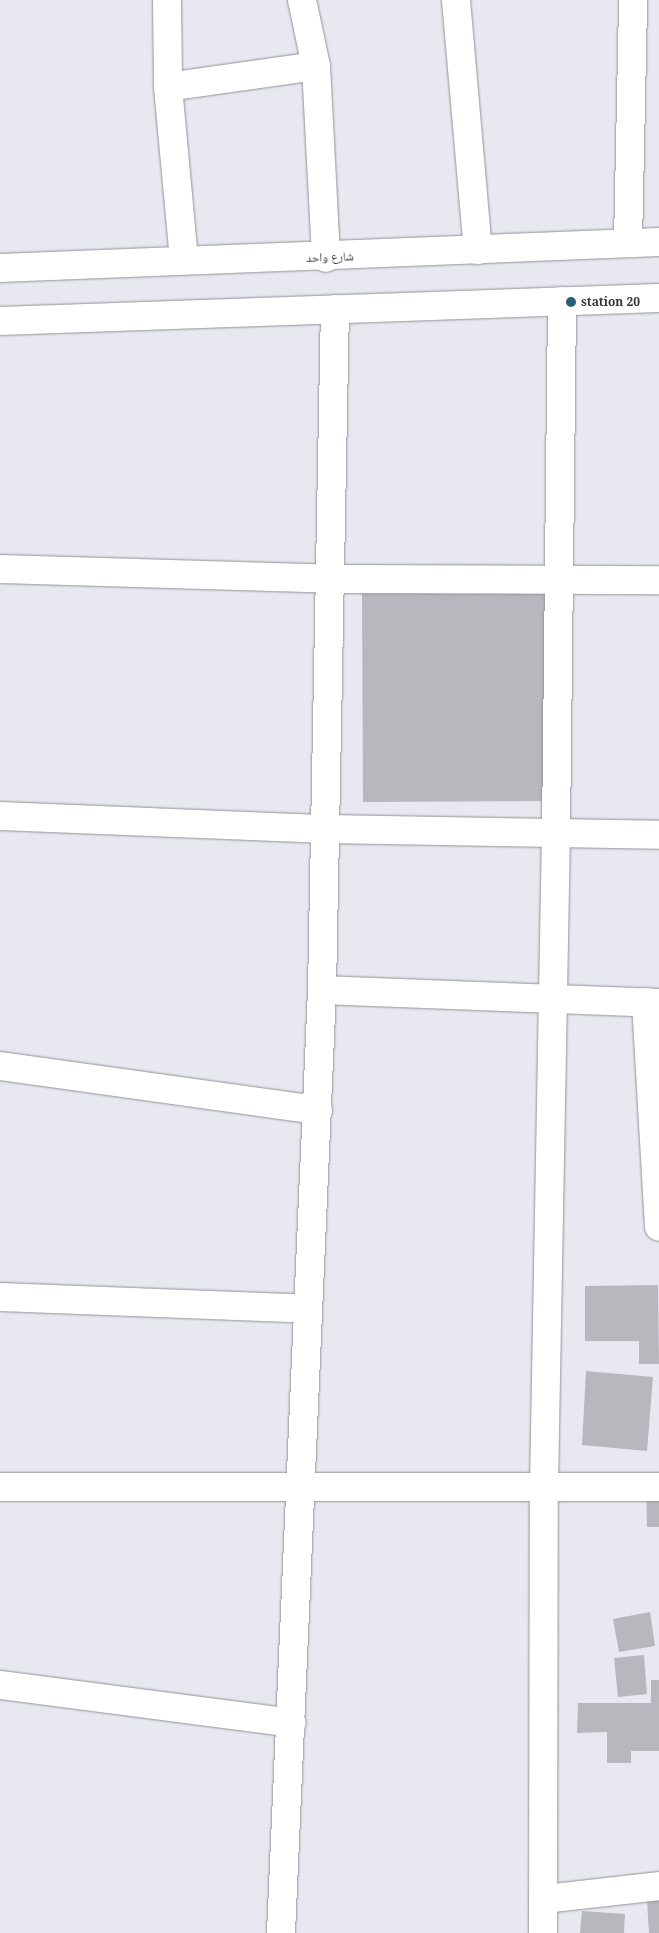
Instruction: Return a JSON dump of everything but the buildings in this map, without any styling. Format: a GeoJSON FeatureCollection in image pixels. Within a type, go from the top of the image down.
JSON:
{"type":"FeatureCollection","features":[{"type":"Feature","properties":{"kind":"street"},"geometry":{"type":"LineString","coordinates":[[167,0],[168,86],[184,260]]}},
{"type":"Feature","properties":{"kind":"street"},"geometry":{"type":"LineString","coordinates":[[302,0],[316,66],[326,258]]}},
{"type":"Feature","properties":{"kind":"street"},"geometry":{"type":"LineString","coordinates":[[456,0],[478,250]]}},
{"type":"Feature","properties":{"kind":"street"},"geometry":{"type":"LineString","coordinates":[[628,243],[633,0]]}},
{"type":"Feature","properties":{"kind":"street"},"geometry":{"type":"LineString","coordinates":[[168,86],[316,66]]}},
{"type":"Feature","properties":{"kind":"street","name":"شارع واحد"},"geometry":{"type":"LineString","coordinates":[[0,268],[184,260],[326,258],[659,242]]}},
{"type":"Feature","properties":{"kind":"street"},"geometry":{"type":"LineString","coordinates":[[0,321],[659,298]]}},
{"type":"Feature","properties":{"kind":"street"},"geometry":{"type":"LineString","coordinates":[[543,1933],[544,1486],[556,833],[562,301]]}},
{"type":"Feature","properties":{"kind":"street"},"geometry":{"type":"LineString","coordinates":[[281,1933],[302,1489],[328,828],[335,309]]}},
{"type":"Feature","properties":{"kind":"street"},"geometry":{"type":"LineString","coordinates":[[0,569],[332,579],[559,578],[659,580]]}},
{"type":"Feature","properties":{"kind":"street"},"geometry":{"type":"LineString","coordinates":[[0,816],[328,828],[659,834]]}},
{"type":"Feature","properties":{"kind":"street"},"geometry":{"type":"LineString","coordinates":[[322,990],[553,1000],[652,1002],[659,1227]]}},
{"type":"Feature","properties":{"kind":"street"},"geometry":{"type":"LineString","coordinates":[[0,1066],[318,1110]]}},
{"type":"Feature","properties":{"kind":"street"},"geometry":{"type":"LineString","coordinates":[[0,1297],[308,1309]]}},
{"type":"Feature","properties":{"kind":"street"},"geometry":{"type":"LineString","coordinates":[[0,1487],[302,1489],[544,1486],[659,1487]]}},
{"type":"Feature","properties":{"kind":"street"},"geometry":{"type":"LineString","coordinates":[[0,1685],[292,1722]]}},
{"type":"Feature","properties":{"kind":"street"},"geometry":{"type":"LineString","coordinates":[[544,1899],[659,1886]]}},
{"type":"Feature","properties":{"kind":"place","name":"station 20"},"geometry":{"type":"Point","coordinates":[571,302]}}]}
